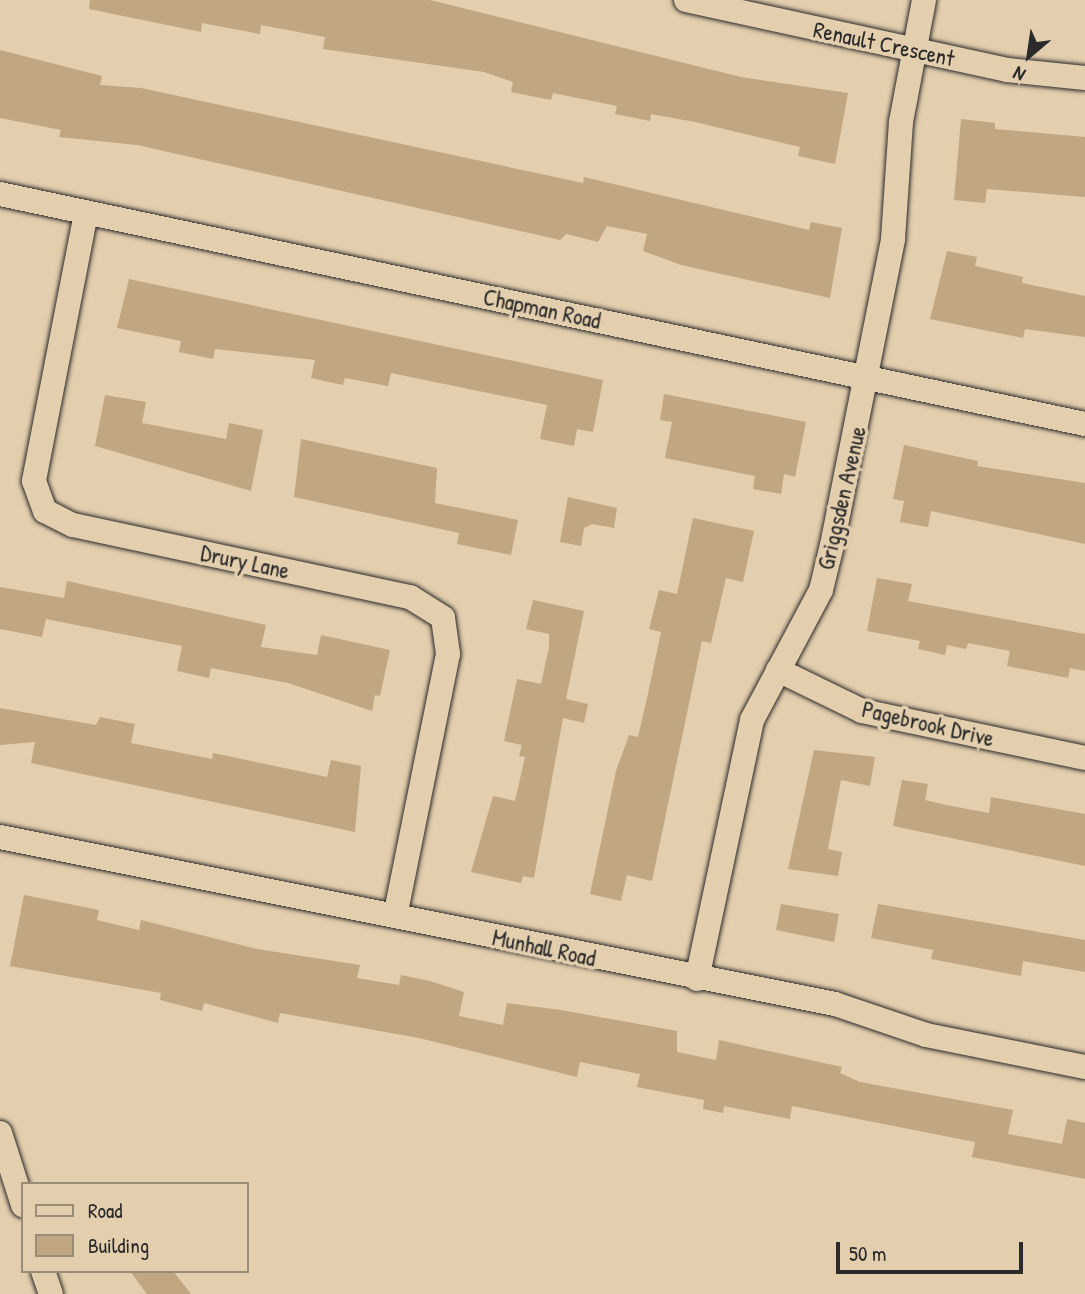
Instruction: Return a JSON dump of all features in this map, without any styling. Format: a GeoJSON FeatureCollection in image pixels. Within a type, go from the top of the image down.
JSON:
{"type":"FeatureCollection","features":[{"type":"Feature","properties":{"kind":"street","name":"Renault Crescent"},"geometry":{"type":"LineString","coordinates":[[686,0],[914,50],[1085,78]]}},
{"type":"Feature","properties":{"kind":"street","name":"Griggsden Avenue"},"geometry":{"type":"LineString","coordinates":[[697,979],[752,720],[821,590],[867,381],[893,239],[914,50],[924,0]]}},
{"type":"Feature","properties":{"kind":"street","name":"Chapman Road"},"geometry":{"type":"LineString","coordinates":[[0,194],[867,381],[1085,424]]}},
{"type":"Feature","properties":{"kind":"street","name":"Drury Lane"},"geometry":{"type":"LineString","coordinates":[[86,213],[34,481],[45,511],[73,525],[410,597],[443,618],[448,654],[395,916]]}},
{"type":"Feature","properties":{"kind":"street","name":"Pagebrook Drive"},"geometry":{"type":"LineString","coordinates":[[778,670],[862,711],[1085,758]]}},
{"type":"Feature","properties":{"kind":"street","name":"Munhall Road"},"geometry":{"type":"LineString","coordinates":[[0,836],[697,979],[835,1004],[926,1035],[1085,1067]]}},
{"type":"Feature","properties":{"kind":"street"},"geometry":{"type":"LineString","coordinates":[[0,1133],[21,1199]]}},
{"type":"Feature","properties":{"kind":"street"},"geometry":{"type":"LineString","coordinates":[[44,1273],[51,1294]]}},
{"type":"Feature","properties":{"kind":"building"},"geometry":{"type":"Polygon","coordinates":[[[90,0],[430,0],[741,77],[848,93],[835,164],[798,156],[800,147],[695,122],[651,114],[650,121],[615,114],[617,106],[553,93],[551,100],[511,92],[513,82],[484,72],[323,49],[325,37],[261,25],[260,34],[202,23],[201,32],[89,9],[90,0]]]}},
{"type":"Feature","properties":{"kind":"building"},"geometry":{"type":"Polygon","coordinates":[[[0,50],[102,76],[100,85],[141,88],[583,183],[584,177],[809,230],[811,222],[842,228],[830,298],[681,265],[643,251],[647,234],[607,226],[598,242],[566,234],[560,240],[137,145],[59,137],[61,130],[0,118],[0,50]]]}},
{"type":"Feature","properties":{"kind":"building"},"geometry":{"type":"Polygon","coordinates":[[[961,119],[995,123],[995,129],[1085,137],[1085,197],[987,189],[985,203],[954,200],[961,119]]]}},
{"type":"Feature","properties":{"kind":"building"},"geometry":{"type":"Polygon","coordinates":[[[947,251],[977,257],[975,266],[1023,277],[1022,283],[1085,296],[1085,337],[1025,329],[1023,338],[930,319],[947,251]]]}},
{"type":"Feature","properties":{"kind":"building"},"geometry":{"type":"Polygon","coordinates":[[[129,279],[603,380],[593,432],[577,429],[574,446],[540,439],[547,405],[391,373],[388,386],[345,378],[343,385],[311,378],[315,360],[215,349],[213,359],[179,352],[181,341],[117,328],[129,279]]]}},
{"type":"Feature","properties":{"kind":"building"},"geometry":{"type":"Polygon","coordinates":[[[664,394],[806,422],[795,477],[784,474],[781,494],[753,489],[755,476],[665,458],[672,422],[660,420],[664,394]]]}},
{"type":"Feature","properties":{"kind":"building"},"geometry":{"type":"Polygon","coordinates":[[[105,395],[146,402],[142,423],[226,439],[229,423],[263,430],[251,491],[95,446],[105,395]]]}},
{"type":"Feature","properties":{"kind":"building"},"geometry":{"type":"Polygon","coordinates":[[[301,439],[437,468],[435,503],[518,520],[511,555],[457,544],[459,533],[294,497],[301,439]]]}},
{"type":"Feature","properties":{"kind":"building"},"geometry":{"type":"Polygon","coordinates":[[[904,445],[978,461],[977,466],[1085,483],[1085,544],[931,511],[928,527],[900,522],[904,501],[893,499],[904,445]]]}},
{"type":"Feature","properties":{"kind":"building"},"geometry":{"type":"Polygon","coordinates":[[[568,497],[617,508],[614,528],[592,524],[584,528],[581,546],[560,542],[568,497]]]}},
{"type":"Feature","properties":{"kind":"building"},"geometry":{"type":"Polygon","coordinates":[[[693,518],[754,531],[743,582],[726,578],[711,643],[702,641],[652,881],[627,875],[621,901],[590,894],[616,771],[629,735],[638,737],[648,694],[661,632],[649,629],[659,590],[677,594],[693,518]]]}},
{"type":"Feature","properties":{"kind":"building"},"geometry":{"type":"Polygon","coordinates":[[[877,578],[912,584],[908,601],[1085,634],[1085,671],[1070,668],[1068,678],[1007,666],[1010,651],[968,643],[966,649],[947,645],[945,655],[918,649],[920,641],[867,631],[877,578]]]}},
{"type":"Feature","properties":{"kind":"building"},"geometry":{"type":"Polygon","coordinates":[[[67,581],[266,625],[261,647],[317,655],[321,635],[390,650],[380,696],[375,695],[372,711],[288,683],[211,668],[209,678],[177,671],[182,646],[46,619],[42,637],[0,629],[0,587],[64,598],[67,581]]]}},
{"type":"Feature","properties":{"kind":"building"},"geometry":{"type":"Polygon","coordinates":[[[533,600],[584,611],[566,699],[588,704],[584,723],[563,718],[534,878],[523,876],[521,883],[471,872],[493,796],[515,801],[525,757],[519,756],[522,745],[504,741],[517,679],[541,684],[549,647],[549,634],[526,629],[533,600]]]}},
{"type":"Feature","properties":{"kind":"building"},"geometry":{"type":"Polygon","coordinates":[[[0,708],[96,725],[100,717],[135,724],[131,743],[212,759],[213,753],[327,777],[331,760],[361,766],[355,832],[31,763],[35,742],[0,745],[0,708]]]}},
{"type":"Feature","properties":{"kind":"building"},"geometry":{"type":"Polygon","coordinates":[[[814,750],[875,757],[870,786],[841,780],[828,849],[842,852],[838,876],[788,869],[814,750]]]}},
{"type":"Feature","properties":{"kind":"building"},"geometry":{"type":"Polygon","coordinates":[[[902,780],[928,784],[925,800],[989,813],[991,797],[1085,814],[1085,866],[893,826],[902,780]]]}},
{"type":"Feature","properties":{"kind":"building"},"geometry":{"type":"Polygon","coordinates":[[[24,895],[99,910],[97,920],[139,930],[141,920],[257,949],[360,965],[357,978],[399,985],[401,975],[430,981],[464,992],[459,1016],[503,1025],[507,1003],[561,1010],[677,1031],[677,1052],[716,1060],[719,1040],[842,1067],[840,1073],[860,1082],[1013,1110],[1008,1134],[1062,1144],[1067,1119],[1085,1123],[1085,1179],[972,1157],[975,1142],[792,1106],[790,1119],[724,1106],[723,1113],[703,1109],[704,1100],[637,1087],[640,1074],[580,1062],[577,1077],[419,1038],[280,1013],[278,1023],[204,1003],[202,1011],[160,1000],[161,993],[10,966],[24,895]]]}},
{"type":"Feature","properties":{"kind":"building"},"geometry":{"type":"Polygon","coordinates":[[[781,904],[839,914],[834,942],[776,930],[781,904]]]}},
{"type":"Feature","properties":{"kind":"building"},"geometry":{"type":"Polygon","coordinates":[[[878,904],[1085,940],[1085,972],[1023,961],[1021,976],[931,959],[933,950],[871,938],[878,904]]]}},
{"type":"Feature","properties":{"kind":"building"},"geometry":{"type":"Polygon","coordinates":[[[131,1273],[175,1273],[191,1294],[147,1294],[131,1273]]]}}]}
